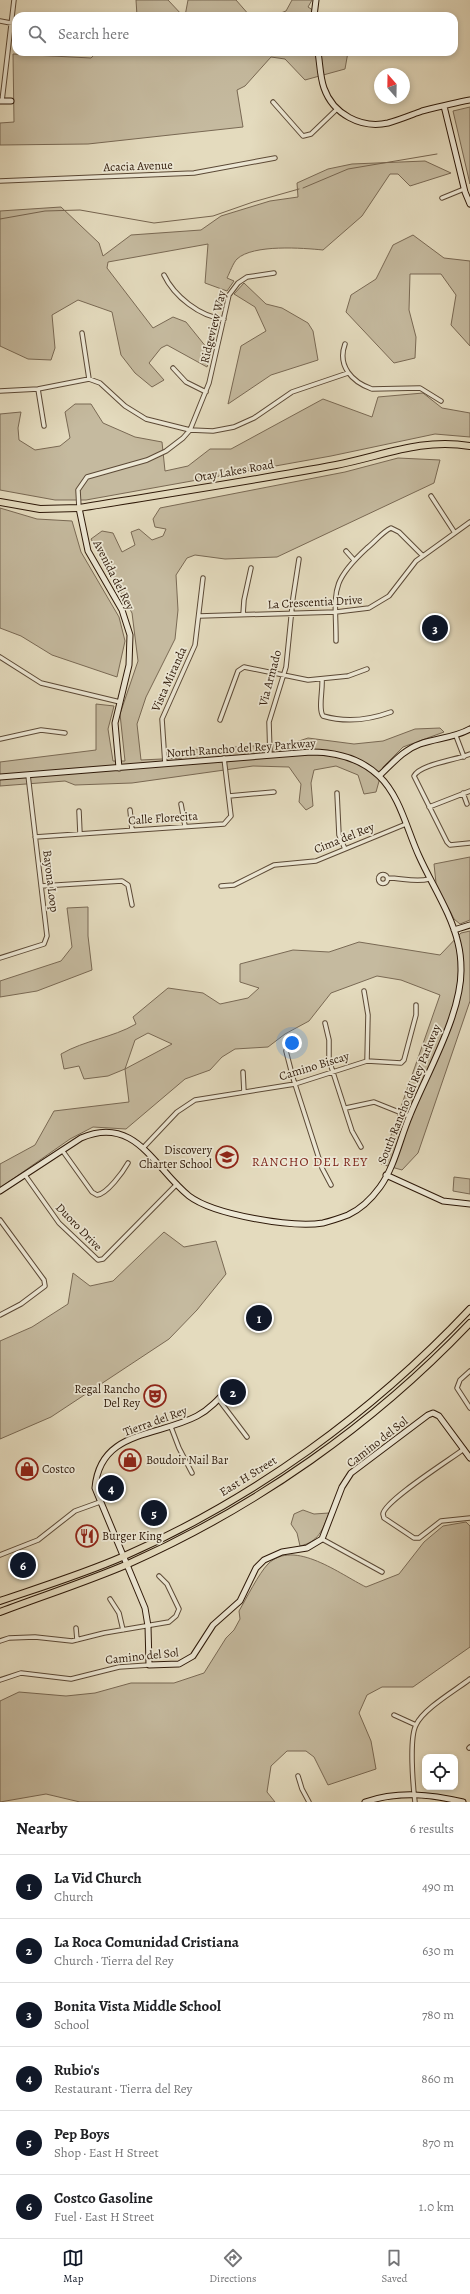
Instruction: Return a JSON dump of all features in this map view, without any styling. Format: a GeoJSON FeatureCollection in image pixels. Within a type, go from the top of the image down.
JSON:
{"type":"FeatureCollection","features":[{"type":"Feature","properties":{"kind":"main road","name":"Otay Lakes Road"},"geometry":{"type":"LineString","coordinates":[[0,502],[40,509],[79,508],[338,465],[418,445],[438,444],[470,446]]}},
{"type":"Feature","properties":{"kind":"main road","name":"East H Street"},"geometry":{"type":"LineString","coordinates":[[0,1601],[123,1557],[215,1510],[297,1458],[349,1420],[397,1380],[470,1308]]}},
{"type":"Feature","properties":{"kind":"main road","name":"East H Street"},"geometry":{"type":"LineString","coordinates":[[0,1612],[127,1564],[219,1518],[306,1464],[358,1426],[405,1386],[470,1323]]}},
{"type":"Feature","properties":{"kind":"street"},"geometry":{"type":"LineString","coordinates":[[11,101],[1,101],[14,0]]}},
{"type":"Feature","properties":{"kind":"street"},"geometry":{"type":"LineString","coordinates":[[314,12],[316,0]]}},
{"type":"Feature","properties":{"kind":"street"},"geometry":{"type":"LineString","coordinates":[[0,21],[10,22]]}},
{"type":"Feature","properties":{"kind":"street"},"geometry":{"type":"LineString","coordinates":[[319,56],[323,88],[337,109],[355,121],[376,124],[387,123],[470,100]]}},
{"type":"Feature","properties":{"kind":"street"},"geometry":{"type":"LineString","coordinates":[[273,102],[302,136],[311,134],[337,109]]}},
{"type":"Feature","properties":{"kind":"street"},"geometry":{"type":"LineString","coordinates":[[444,106],[464,189],[470,204]]}},
{"type":"Feature","properties":{"kind":"street","name":"Acacia Avenue"},"geometry":{"type":"LineString","coordinates":[[0,181],[194,173],[275,158]]}},
{"type":"Feature","properties":{"kind":"street"},"geometry":{"type":"LineString","coordinates":[[442,198],[464,189]]}},
{"type":"Feature","properties":{"kind":"street","name":"Ridgeview Way"},"geometry":{"type":"LineString","coordinates":[[79,508],[78,490],[87,477],[122,468],[161,454],[183,438],[190,430],[206,392],[229,295],[238,283],[250,275],[274,273]]}},
{"type":"Feature","properties":{"kind":"street"},"geometry":{"type":"LineString","coordinates":[[164,275],[179,297],[205,313],[224,319]]}},
{"type":"Feature","properties":{"kind":"street"},"geometry":{"type":"LineString","coordinates":[[82,333],[89,379]]}},
{"type":"Feature","properties":{"kind":"street"},"geometry":{"type":"LineString","coordinates":[[345,344],[342,352],[342,361],[348,373],[365,386],[372,389],[420,388],[441,400]]}},
{"type":"Feature","properties":{"kind":"street"},"geometry":{"type":"LineString","coordinates":[[173,368],[186,382],[206,392]]}},
{"type":"Feature","properties":{"kind":"street"},"geometry":{"type":"LineString","coordinates":[[0,391],[38,389],[89,379],[100,383],[125,406],[146,419],[190,430],[213,431],[234,427],[254,418],[292,392],[348,373]]}},
{"type":"Feature","properties":{"kind":"street"},"geometry":{"type":"LineString","coordinates":[[38,389],[44,426]]}},
{"type":"Feature","properties":{"kind":"street"},"geometry":{"type":"LineString","coordinates":[[431,496],[455,533]]}},
{"type":"Feature","properties":{"kind":"street","name":"Avenida del Rey"},"geometry":{"type":"LineString","coordinates":[[79,508],[88,551],[122,610],[128,628],[130,657],[115,723],[119,768]]}},
{"type":"Feature","properties":{"kind":"street","name":"La Crescentia Drive"},"geometry":{"type":"LineString","coordinates":[[199,616],[243,616],[361,610],[378,604],[389,596],[416,561],[470,522]]}},
{"type":"Feature","properties":{"kind":"street"},"geometry":{"type":"LineString","coordinates":[[336,641],[335,598],[337,585],[343,573],[354,560],[391,528],[399,532],[423,556]]}},
{"type":"Feature","properties":{"kind":"street"},"geometry":{"type":"LineString","coordinates":[[346,551],[354,560]]}},
{"type":"Feature","properties":{"kind":"street","name":"Via Armado"},"geometry":{"type":"LineString","coordinates":[[270,755],[269,722],[288,658],[293,614],[293,598],[299,559]]}},
{"type":"Feature","properties":{"kind":"street"},"geometry":{"type":"LineString","coordinates":[[243,616],[244,600],[251,568]]}},
{"type":"Feature","properties":{"kind":"street","name":"Vista Miranda"},"geometry":{"type":"LineString","coordinates":[[165,764],[162,720],[195,645],[203,578]]}},
{"type":"Feature","properties":{"kind":"street"},"geometry":{"type":"LineString","coordinates":[[0,657],[41,683],[120,702]]}},
{"type":"Feature","properties":{"kind":"street"},"geometry":{"type":"LineString","coordinates":[[220,720],[240,669],[247,667],[302,680],[322,680],[348,676],[367,669]]}},
{"type":"Feature","properties":{"kind":"street"},"geometry":{"type":"LineString","coordinates":[[322,680],[324,691],[320,707],[323,716],[357,720],[372,718],[391,712]]}},
{"type":"Feature","properties":{"kind":"street"},"geometry":{"type":"LineString","coordinates":[[379,776],[398,757],[414,746],[456,736],[470,729]]}},
{"type":"Feature","properties":{"kind":"street"},"geometry":{"type":"LineString","coordinates":[[0,739],[41,730],[65,733]]}},
{"type":"Feature","properties":{"kind":"street"},"geometry":{"type":"LineString","coordinates":[[456,736],[464,757]]}},
{"type":"Feature","properties":{"kind":"street","name":"North Rancho del Rey Parkway"},"geometry":{"type":"LineString","coordinates":[[0,777],[311,752],[342,755],[360,762],[379,776],[393,794],[429,878],[454,930]]}},
{"type":"Feature","properties":{"kind":"street"},"geometry":{"type":"LineString","coordinates":[[470,754],[464,757],[439,763],[416,773],[415,780],[447,842],[450,845],[470,843]]}},
{"type":"Feature","properties":{"kind":"street","name":"Calle Florecita"},"geometry":{"type":"LineString","coordinates":[[35,838],[226,824],[231,816],[224,758]]}},
{"type":"Feature","properties":{"kind":"street","name":"Bayona Loop"},"geometry":{"type":"LineString","coordinates":[[0,958],[44,944],[46,940],[28,774]]}},
{"type":"Feature","properties":{"kind":"street"},"geometry":{"type":"LineString","coordinates":[[429,807],[463,792],[470,791]]}},
{"type":"Feature","properties":{"kind":"street"},"geometry":{"type":"LineString","coordinates":[[229,796],[274,792]]}},
{"type":"Feature","properties":{"kind":"street"},"geometry":{"type":"LineString","coordinates":[[463,792],[467,804]]}},
{"type":"Feature","properties":{"kind":"street"},"geometry":{"type":"LineString","coordinates":[[337,793],[339,835],[345,849]]}},
{"type":"Feature","properties":{"kind":"street"},"geometry":{"type":"LineString","coordinates":[[181,804],[185,826]]}},
{"type":"Feature","properties":{"kind":"street"},"geometry":{"type":"LineString","coordinates":[[130,810],[132,830]]}},
{"type":"Feature","properties":{"kind":"street"},"geometry":{"type":"LineString","coordinates":[[79,811],[80,834]]}},
{"type":"Feature","properties":{"kind":"street","name":"Cima del Rey"},"geometry":{"type":"LineString","coordinates":[[221,886],[234,885],[274,865],[316,861],[406,824]]}},
{"type":"Feature","properties":{"kind":"street"},"geometry":{"type":"LineString","coordinates":[[388,878],[406,878],[417,881],[429,878]]}},
{"type":"Feature","properties":{"kind":"street"},"geometry":{"type":"LineString","coordinates":[[41,886],[122,881],[128,885],[132,905]]}},
{"type":"Feature","properties":{"kind":"street"},"geometry":{"type":"LineString","coordinates":[[454,930],[470,925]]}},
{"type":"Feature","properties":{"kind":"street","name":"South Rancho del Rey Parkway"},"geometry":{"type":"LineString","coordinates":[[0,1191],[81,1138],[101,1132],[125,1136],[143,1148],[177,1184],[201,1204],[225,1213],[307,1223],[335,1219],[360,1208],[381,1186],[452,1015],[458,997],[461,969],[458,944],[454,930]]}},
{"type":"Feature","properties":{"kind":"street"},"geometry":{"type":"LineString","coordinates":[[364,992],[368,1015],[367,1061]]}},
{"type":"Feature","properties":{"kind":"street","name":"Camino Biscay"},"geometry":{"type":"LineString","coordinates":[[143,1148],[177,1112],[195,1100],[295,1084],[367,1061],[383,1061],[397,1065],[402,1062],[416,1015],[416,1005]]}},
{"type":"Feature","properties":{"kind":"street"},"geometry":{"type":"LineString","coordinates":[[325,1023],[329,1040],[329,1060],[346,1108],[352,1131],[361,1148]]}},
{"type":"Feature","properties":{"kind":"street"},"geometry":{"type":"LineString","coordinates":[[286,1051],[322,1168],[331,1185]]}},
{"type":"Feature","properties":{"kind":"street"},"geometry":{"type":"LineString","coordinates":[[243,1072],[244,1092]]}},
{"type":"Feature","properties":{"kind":"street"},"geometry":{"type":"LineString","coordinates":[[346,1108],[374,1102],[409,1116]]}},
{"type":"Feature","properties":{"kind":"street"},"geometry":{"type":"LineString","coordinates":[[62,1150],[92,1192],[97,1195],[104,1192],[124,1171],[128,1163]]}},
{"type":"Feature","properties":{"kind":"street","name":"Duoro Drive"},"geometry":{"type":"LineString","coordinates":[[25,1175],[59,1223],[98,1260],[102,1259],[177,1184]]}},
{"type":"Feature","properties":{"kind":"street"},"geometry":{"type":"LineString","coordinates":[[386,1175],[432,1197],[470,1204]]}},
{"type":"Feature","properties":{"kind":"street"},"geometry":{"type":"LineString","coordinates":[[0,1220],[44,1280],[45,1286],[21,1304],[0,1315]]}},
{"type":"Feature","properties":{"kind":"street"},"geometry":{"type":"LineString","coordinates":[[470,1371],[460,1380],[457,1388],[470,1408]]}},
{"type":"Feature","properties":{"kind":"street","name":"Tierra del Rey"},"geometry":{"type":"LineString","coordinates":[[149,1665],[148,1626],[144,1608],[100,1502],[95,1488],[96,1474],[102,1459],[109,1452],[131,1438],[171,1427],[198,1416],[218,1400],[233,1383]]}},
{"type":"Feature","properties":{"kind":"street"},"geometry":{"type":"LineString","coordinates":[[218,1400],[247,1437]]}},
{"type":"Feature","properties":{"kind":"street","name":"Camino del Sol"},"geometry":{"type":"LineString","coordinates":[[0,1680],[21,1673],[71,1679],[119,1667],[175,1665],[190,1659],[198,1651],[213,1625],[240,1601],[256,1568],[264,1560],[282,1552],[307,1548],[322,1538],[342,1487],[351,1473],[433,1413],[439,1416],[464,1449]]}},
{"type":"Feature","properties":{"kind":"street"},"geometry":{"type":"LineString","coordinates":[[171,1427],[192,1473]]}},
{"type":"Feature","properties":{"kind":"street"},"geometry":{"type":"LineString","coordinates":[[470,1458],[464,1449],[410,1487],[383,1511],[384,1518],[414,1538],[425,1534],[434,1524],[441,1521],[470,1518]]}},
{"type":"Feature","properties":{"kind":"street"},"geometry":{"type":"LineString","coordinates":[[0,1555],[38,1540],[75,1512],[100,1502]]}},
{"type":"Feature","properties":{"kind":"street"},"geometry":{"type":"LineString","coordinates":[[322,1538],[372,1569],[382,1572]]}},
{"type":"Feature","properties":{"kind":"street"},"geometry":{"type":"LineString","coordinates":[[0,1641],[9,1638],[35,1637],[77,1640],[169,1622],[178,1611],[167,1584],[159,1576]]}},
{"type":"Feature","properties":{"kind":"street"},"geometry":{"type":"LineString","coordinates":[[110,1599],[119,1612],[123,1630]]}},
{"type":"Feature","properties":{"kind":"street"},"geometry":{"type":"LineString","coordinates":[[76,1628],[77,1640]]}},
{"type":"Feature","properties":{"kind":"street"},"geometry":{"type":"LineString","coordinates":[[415,1802],[413,1737],[416,1725],[428,1712],[469,1681]]}},
{"type":"Feature","properties":{"kind":"street"},"geometry":{"type":"LineString","coordinates":[[394,1716],[416,1725]]}},
{"type":"Feature","properties":{"kind":"street"},"geometry":{"type":"LineString","coordinates":[[298,1776],[302,1789],[309,1802]]}},
{"type":"Feature","properties":{"kind":"street"},"geometry":{"type":"LineString","coordinates":[[369,1802],[394,1795],[414,1794],[433,1795],[463,1802]]}},
{"type":"Feature","properties":{"kind":"shaded area"},"geometry":{"type":"Polygon","coordinates":[[[136,0],[168,0],[179,12],[137,12],[136,0]]]}},
{"type":"Feature","properties":{"kind":"shaded area"},"geometry":{"type":"Polygon","coordinates":[[[188,0],[236,0],[246,12],[186,12],[188,0]]]}},
{"type":"Feature","properties":{"kind":"shaded area"},"geometry":{"type":"Polygon","coordinates":[[[292,0],[312,0],[308,7],[316,12],[283,12],[286,11],[292,0]]]}},
{"type":"Feature","properties":{"kind":"shaded area"},"geometry":{"type":"Polygon","coordinates":[[[13,56],[91,58],[93,56],[347,56],[345,69],[305,80],[285,59],[271,57],[245,86],[237,90],[243,127],[88,144],[0,145],[0,123],[14,122],[13,56]]]}},
{"type":"Feature","properties":{"kind":"shaded area"},"geometry":{"type":"Polygon","coordinates":[[[470,107],[470,184],[453,111],[470,107]]]}},
{"type":"Feature","properties":{"kind":"shaded area"},"geometry":{"type":"Polygon","coordinates":[[[425,161],[451,173],[410,186],[398,174],[390,174],[362,216],[323,250],[278,248],[254,251],[244,254],[234,263],[227,278],[234,281],[227,291],[205,283],[208,244],[108,262],[107,268],[153,328],[173,317],[186,322],[211,353],[207,367],[167,345],[161,348],[149,363],[164,380],[152,387],[135,373],[121,355],[112,312],[78,300],[52,315],[55,348],[51,360],[28,359],[0,346],[0,211],[61,207],[99,243],[103,256],[131,235],[201,230],[221,216],[270,201],[298,197],[297,183],[328,169],[352,164],[425,161]]]}},
{"type":"Feature","properties":{"kind":"shaded area"},"geometry":{"type":"Polygon","coordinates":[[[413,235],[444,258],[470,261],[470,346],[451,325],[456,295],[441,274],[410,274],[409,310],[416,337],[415,358],[394,363],[346,312],[351,295],[376,279],[393,245],[413,235]]]}},
{"type":"Feature","properties":{"kind":"shaded area"},"geometry":{"type":"Polygon","coordinates":[[[244,283],[266,304],[282,308],[308,323],[313,331],[318,360],[271,375],[228,404],[241,346],[266,331],[255,307],[234,294],[244,283]]]}},
{"type":"Feature","properties":{"kind":"shaded area"},"geometry":{"type":"Polygon","coordinates":[[[423,393],[442,408],[470,413],[470,437],[435,434],[331,456],[86,500],[55,500],[0,490],[0,414],[21,412],[18,428],[19,440],[35,450],[60,446],[70,438],[65,412],[75,404],[91,404],[103,423],[135,437],[162,442],[165,471],[188,466],[210,449],[231,449],[323,399],[372,417],[378,397],[423,393]]]}},
{"type":"Feature","properties":{"kind":"shaded area"},"geometry":{"type":"Polygon","coordinates":[[[398,458],[440,460],[434,483],[277,557],[225,559],[195,555],[187,558],[176,575],[178,610],[175,639],[146,697],[137,724],[141,760],[182,758],[182,750],[290,744],[308,738],[354,744],[383,741],[415,729],[440,728],[444,732],[403,747],[383,767],[376,792],[364,794],[358,775],[336,766],[314,770],[311,783],[313,806],[306,810],[299,802],[301,784],[289,767],[253,766],[132,783],[75,785],[65,781],[0,786],[0,762],[96,750],[96,704],[114,706],[108,729],[113,761],[125,761],[120,714],[138,661],[132,613],[91,539],[102,531],[113,533],[122,552],[135,545],[131,532],[139,529],[152,540],[163,536],[166,529],[155,527],[153,519],[160,508],[345,472],[398,458]]]}},
{"type":"Feature","properties":{"kind":"shaded area"},"geometry":{"type":"Polygon","coordinates":[[[0,508],[37,519],[72,521],[81,552],[119,617],[125,641],[117,677],[52,655],[21,636],[0,628],[0,508]]]}},
{"type":"Feature","properties":{"kind":"shaded area"},"geometry":{"type":"Polygon","coordinates":[[[470,857],[470,920],[460,924],[454,919],[436,883],[434,864],[470,857]]]}},
{"type":"Feature","properties":{"kind":"shaded area"},"geometry":{"type":"Polygon","coordinates":[[[88,907],[88,936],[92,970],[37,991],[0,997],[0,981],[61,961],[72,947],[67,908],[88,907]]]}},
{"type":"Feature","properties":{"kind":"shaded area"},"geometry":{"type":"Polygon","coordinates":[[[470,931],[470,1001],[418,1153],[402,1170],[381,1164],[440,995],[401,980],[377,976],[331,993],[309,1021],[285,1034],[268,1047],[235,1049],[222,1057],[210,1070],[185,1079],[126,1129],[93,1127],[70,1139],[0,1188],[0,1164],[35,1145],[54,1111],[129,1102],[125,1069],[108,1076],[84,1079],[79,1066],[64,1069],[61,1054],[79,1045],[118,1033],[136,1024],[133,1017],[168,988],[203,993],[220,1004],[248,998],[259,988],[240,982],[240,964],[293,950],[329,952],[359,942],[440,955],[461,933],[470,931]],[[148,1033],[135,1040],[125,1069],[172,1044],[148,1033]]]}},
{"type":"Feature","properties":{"kind":"shaded area"},"geometry":{"type":"Polygon","coordinates":[[[454,1177],[470,1179],[470,1194],[453,1191],[454,1177]]]}},
{"type":"Feature","properties":{"kind":"shaded area"},"geometry":{"type":"Polygon","coordinates":[[[164,1232],[184,1247],[216,1241],[226,1274],[197,1310],[169,1339],[51,1417],[0,1439],[0,1341],[32,1327],[68,1304],[73,1273],[90,1286],[113,1281],[164,1232]]]}},
{"type":"Feature","properties":{"kind":"shaded area"},"geometry":{"type":"Polygon","coordinates":[[[303,1510],[314,1514],[329,1513],[322,1530],[316,1538],[311,1542],[300,1546],[297,1533],[291,1524],[294,1514],[303,1510]]]}},
{"type":"Feature","properties":{"kind":"shaded area"},"geometry":{"type":"Polygon","coordinates":[[[466,1522],[470,1526],[470,1647],[413,1687],[382,1687],[367,1695],[359,1713],[371,1741],[376,1769],[328,1785],[314,1757],[306,1751],[287,1751],[271,1766],[267,1792],[275,1802],[80,1802],[46,1794],[0,1802],[0,1701],[19,1692],[66,1696],[95,1693],[131,1683],[174,1683],[204,1673],[226,1638],[234,1630],[240,1619],[239,1611],[261,1573],[268,1564],[279,1557],[291,1555],[317,1561],[366,1587],[399,1574],[424,1542],[443,1526],[466,1522]]]}},
{"type":"Feature","properties":{"kind":"waterway"},"geometry":{"type":"LineString","coordinates":[[303,188],[348,169],[437,154]]}},
{"type":"Feature","properties":{"kind":"waterway"},"geometry":{"type":"LineString","coordinates":[[0,219],[45,211],[80,210],[154,223],[213,216],[253,202],[299,189]]}},
{"type":"Feature","properties":{"kind":"place","name":"Bonita Vista Middle School"},"geometry":{"type":"Point","coordinates":[435,628]}},
{"type":"Feature","properties":{"kind":"place","name":"Discovery Charter School"},"geometry":{"type":"Point","coordinates":[227,1157]}},
{"type":"Feature","properties":{"kind":"place","name":"La Vid Church"},"geometry":{"type":"Point","coordinates":[259,1318]}},
{"type":"Feature","properties":{"kind":"place","name":"La Roca Comunidad Cristiana"},"geometry":{"type":"Point","coordinates":[233,1392]}},
{"type":"Feature","properties":{"kind":"place","name":"Regal Rancho Del Rey"},"geometry":{"type":"Point","coordinates":[155,1396]}},
{"type":"Feature","properties":{"kind":"place","name":"Boudoir Nail Bar"},"geometry":{"type":"Point","coordinates":[130,1460]}},
{"type":"Feature","properties":{"kind":"place","name":"Costco"},"geometry":{"type":"Point","coordinates":[27,1469]}},
{"type":"Feature","properties":{"kind":"place","name":"Rubio's"},"geometry":{"type":"Point","coordinates":[111,1488]}},
{"type":"Feature","properties":{"kind":"place","name":"Pep Boys"},"geometry":{"type":"Point","coordinates":[154,1513]}},
{"type":"Feature","properties":{"kind":"place","name":"Burger King"},"geometry":{"type":"Point","coordinates":[87,1536]}},
{"type":"Feature","properties":{"kind":"place","name":"Costco Gasoline"},"geometry":{"type":"Point","coordinates":[23,1565]}},
{"type":"Feature","properties":{"kind":"district","name":"RANCHO DEL REY"},"geometry":{"type":"Point","coordinates":[310,1161]}}]}
